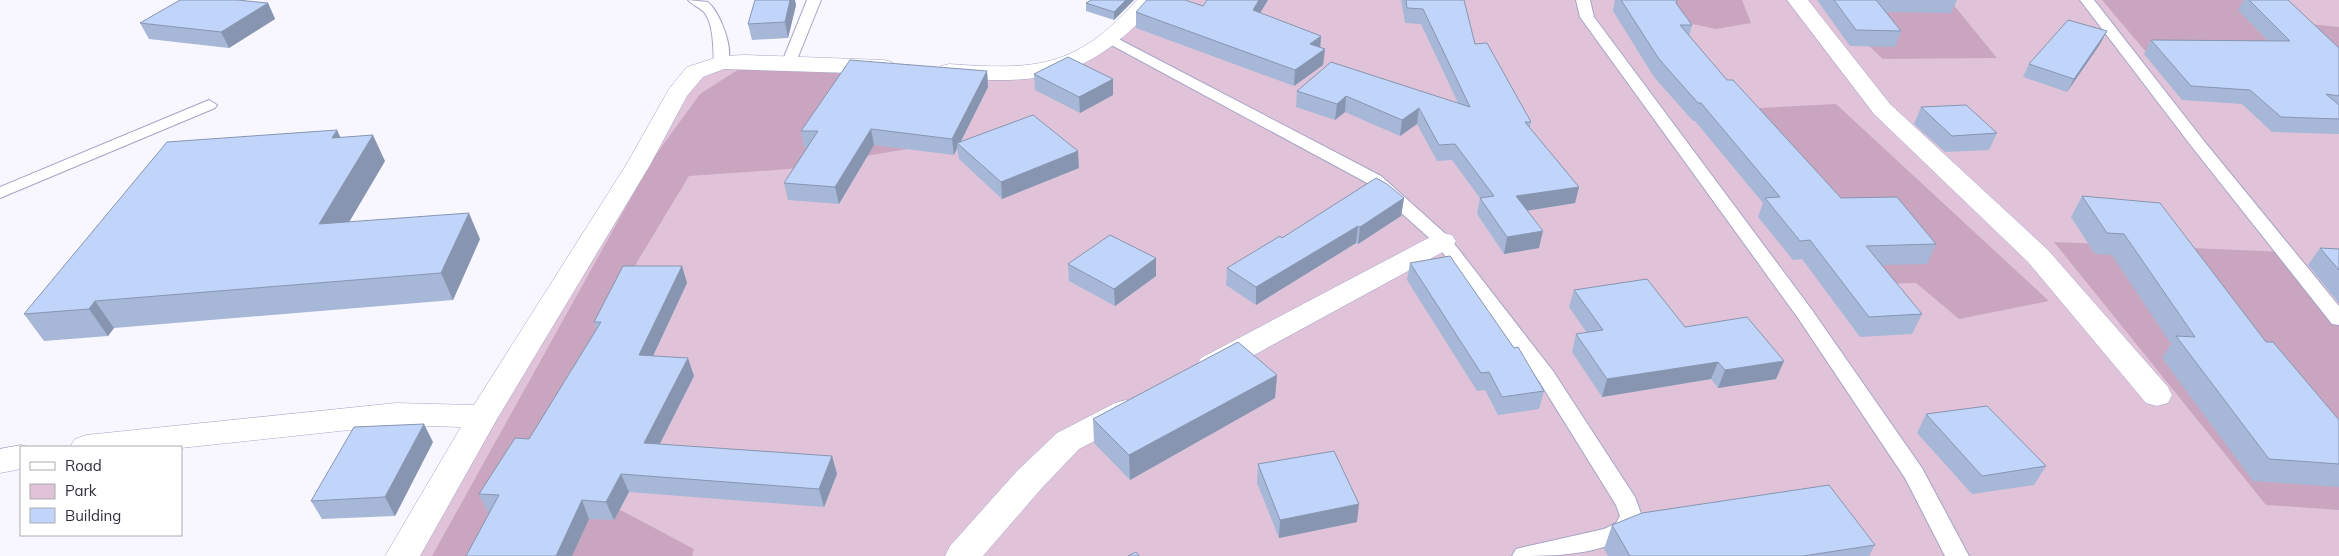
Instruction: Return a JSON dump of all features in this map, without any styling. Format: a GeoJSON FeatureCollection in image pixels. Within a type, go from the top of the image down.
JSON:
{"type":"FeatureCollection","features":[{"type":"Feature","properties":{"kind":"street"},"geometry":{"type":"LineString","coordinates":[[402,556],[483,416],[638,165],[678,94],[695,72],[722,64],[789,62],[997,74],[1045,70],[1078,58],[1109,38],[1148,0]]}},
{"type":"Feature","properties":{"kind":"street"},"geometry":{"type":"LineString","coordinates":[[1797,0],[1882,109],[2038,256],[2157,395]]}},
{"type":"Feature","properties":{"kind":"street"},"geometry":{"type":"LineString","coordinates":[[1186,378],[1443,241]]}},
{"type":"Feature","properties":{"kind":"street"},"geometry":{"type":"LineString","coordinates":[[962,556],[1029,480],[1068,441],[1152,396]]}},
{"type":"Feature","properties":{"kind":"street"},"geometry":{"type":"LineString","coordinates":[[95,446],[396,414],[483,416]]}},
{"type":"Feature","properties":{"kind":"street"},"geometry":{"type":"LineString","coordinates":[[0,461],[20,458]]}},
{"type":"Feature","properties":{"kind":"lane"},"geometry":{"type":"LineString","coordinates":[[695,0],[714,12],[722,64]]}},
{"type":"Feature","properties":{"kind":"lane"},"geometry":{"type":"LineString","coordinates":[[789,62],[814,0]]}},
{"type":"Feature","properties":{"kind":"lane"},"geometry":{"type":"LineString","coordinates":[[1583,0],[1587,17],[1805,314],[1914,474],[1957,556]]}},
{"type":"Feature","properties":{"kind":"lane"},"geometry":{"type":"LineString","coordinates":[[2087,0],[2198,144],[2339,319]]}},
{"type":"Feature","properties":{"kind":"lane"},"geometry":{"type":"LineString","coordinates":[[1109,38],[1375,180],[1443,241],[1546,376],[1627,503],[1631,516],[1625,529],[1609,537],[1524,556]]}},
{"type":"Feature","properties":{"kind":"lane"},"geometry":{"type":"LineString","coordinates":[[0,193],[209,105]]}},
{"type":"Feature","properties":{"kind":"green space"},"geometry":{"type":"Polygon","coordinates":[[[1151,0],[2339,0],[2339,556],[411,556],[692,79],[721,66],[996,73],[1078,56],[1151,0]]]}},
{"type":"Feature","properties":{"kind":"shaded area"},"geometry":{"type":"Polygon","coordinates":[[[1639,0],[1742,0],[1751,23],[1716,29],[1635,12],[1639,0]]]}},
{"type":"Feature","properties":{"kind":"shaded area"},"geometry":{"type":"Polygon","coordinates":[[[2102,0],[2246,0],[2268,20],[2339,27],[2339,71],[2146,52],[2102,0]]]}},
{"type":"Feature","properties":{"kind":"shaded area"},"geometry":{"type":"Polygon","coordinates":[[[1952,3],[1997,58],[1883,59],[1825,5],[1952,3]]]}},
{"type":"Feature","properties":{"kind":"shaded area"},"geometry":{"type":"Polygon","coordinates":[[[739,69],[956,78],[931,145],[789,169],[689,176],[534,433],[596,497],[694,549],[692,556],[432,556],[652,160],[700,94],[739,69]]]}},
{"type":"Feature","properties":{"kind":"shaded area"},"geometry":{"type":"Polygon","coordinates":[[[1836,104],[2049,301],[1959,319],[1916,283],[1844,285],[1701,111],[1836,104]]]}},
{"type":"Feature","properties":{"kind":"shaded area"},"geometry":{"type":"Polygon","coordinates":[[[2054,242],[2285,252],[2339,315],[2339,510],[2266,505],[2054,242]]]}},
{"type":"Feature","properties":{"kind":"building"},"geometry":{"type":"Polygon","coordinates":[[[180,0],[237,0],[268,3],[221,32],[140,23],[180,0]]]}},
{"type":"Feature","properties":{"kind":"building"},"geometry":{"type":"Polygon","coordinates":[[[755,0],[790,0],[785,22],[748,24],[755,0]]]}},
{"type":"Feature","properties":{"kind":"building"},"geometry":{"type":"Polygon","coordinates":[[[1091,0],[1126,0],[1114,12],[1086,3],[1091,0]]]}},
{"type":"Feature","properties":{"kind":"building"},"geometry":{"type":"Polygon","coordinates":[[[1147,0],[1185,0],[1203,6],[1207,0],[1259,0],[1253,10],[1321,36],[1310,44],[1325,49],[1295,70],[1136,12],[1147,0]]]}},
{"type":"Feature","properties":{"kind":"building"},"geometry":{"type":"Polygon","coordinates":[[[1406,0],[1464,0],[1475,44],[1487,43],[1531,122],[1525,122],[1579,187],[1516,196],[1543,231],[1507,237],[1480,198],[1494,196],[1455,144],[1439,145],[1419,108],[1402,120],[1346,96],[1337,104],[1297,91],[1331,62],[1470,107],[1423,9],[1407,8],[1406,0]]]}},
{"type":"Feature","properties":{"kind":"building"},"geometry":{"type":"Polygon","coordinates":[[[1621,0],[1677,0],[1676,3],[1692,25],[1680,25],[1727,80],[1733,80],[1841,198],[1897,197],[1936,244],[1866,246],[1922,314],[1869,317],[1810,240],[1800,241],[1765,198],[1780,197],[1701,103],[1698,103],[1659,59],[1621,0]]]}},
{"type":"Feature","properties":{"kind":"building"},"geometry":{"type":"Polygon","coordinates":[[[1834,0],[1876,0],[1901,31],[1856,30],[1834,0]]]}},
{"type":"Feature","properties":{"kind":"building"},"geometry":{"type":"Polygon","coordinates":[[[2249,0],[2288,0],[2339,48],[2339,96],[2326,94],[2339,105],[2339,119],[2281,117],[2250,90],[2191,86],[2151,40],[2290,41],[2249,0]]]}},
{"type":"Feature","properties":{"kind":"building"},"geometry":{"type":"Polygon","coordinates":[[[2068,20],[2107,31],[2074,79],[2029,64],[2068,20]]]}},
{"type":"Feature","properties":{"kind":"building"},"geometry":{"type":"Polygon","coordinates":[[[1068,57],[1113,79],[1079,97],[1034,74],[1068,57]]]}},
{"type":"Feature","properties":{"kind":"building"},"geometry":{"type":"Polygon","coordinates":[[[850,60],[987,71],[952,139],[871,129],[835,187],[784,183],[818,131],[801,131],[850,60]]]}},
{"type":"Feature","properties":{"kind":"building"},"geometry":{"type":"Polygon","coordinates":[[[1966,105],[1997,133],[1952,136],[1921,107],[1966,105]]]}},
{"type":"Feature","properties":{"kind":"building"},"geometry":{"type":"Polygon","coordinates":[[[1033,115],[1078,151],[1001,182],[957,143],[1033,115]]]}},
{"type":"Feature","properties":{"kind":"building"},"geometry":{"type":"Polygon","coordinates":[[[337,130],[332,138],[373,135],[319,224],[469,213],[441,273],[95,301],[89,309],[24,314],[167,142],[337,130]]]}},
{"type":"Feature","properties":{"kind":"building"},"geometry":{"type":"Polygon","coordinates":[[[1376,178],[1387,184],[1404,198],[1360,227],[1358,226],[1256,287],[1227,268],[1280,236],[1282,238],[1376,178]]]}},
{"type":"Feature","properties":{"kind":"building"},"geometry":{"type":"Polygon","coordinates":[[[2082,196],[2160,203],[2266,342],[2273,342],[2339,420],[2339,464],[2269,459],[2176,336],[2195,337],[2124,234],[2107,233],[2082,196]]]}},
{"type":"Feature","properties":{"kind":"building"},"geometry":{"type":"Polygon","coordinates":[[[1110,235],[1156,258],[1114,289],[1068,264],[1110,235]]]}},
{"type":"Feature","properties":{"kind":"building"},"geometry":{"type":"Polygon","coordinates":[[[2320,248],[2339,249],[2339,270],[2320,248]]]}},
{"type":"Feature","properties":{"kind":"building"},"geometry":{"type":"Polygon","coordinates":[[[1450,256],[1514,348],[1518,347],[1544,391],[1502,397],[1489,372],[1481,373],[1410,263],[1450,256]]]}},
{"type":"Feature","properties":{"kind":"building"},"geometry":{"type":"Polygon","coordinates":[[[623,266],[682,266],[639,355],[688,358],[644,443],[832,456],[819,489],[621,474],[606,502],[582,500],[556,556],[466,556],[499,495],[479,494],[515,438],[529,439],[601,322],[594,322],[623,266]]]}},
{"type":"Feature","properties":{"kind":"building"},"geometry":{"type":"Polygon","coordinates":[[[1647,279],[1685,327],[1747,317],[1784,361],[1725,370],[1718,362],[1607,379],[1576,334],[1603,330],[1574,290],[1647,279]]]}},
{"type":"Feature","properties":{"kind":"building"},"geometry":{"type":"Polygon","coordinates":[[[1238,342],[1277,375],[1129,455],[1093,419],[1238,342]]]}},
{"type":"Feature","properties":{"kind":"building"},"geometry":{"type":"Polygon","coordinates":[[[1987,406],[2046,466],[1982,476],[1926,414],[1987,406]]]}},
{"type":"Feature","properties":{"kind":"building"},"geometry":{"type":"Polygon","coordinates":[[[424,424],[385,497],[311,501],[354,427],[424,424]]]}},
{"type":"Feature","properties":{"kind":"building"},"geometry":{"type":"Polygon","coordinates":[[[1334,451],[1359,504],[1280,520],[1258,464],[1334,451]]]}},
{"type":"Feature","properties":{"kind":"building"},"geometry":{"type":"Polygon","coordinates":[[[1829,485],[1875,545],[1803,556],[1630,556],[1612,525],[1642,513],[1829,485]]]}},
{"type":"Feature","properties":{"kind":"building"},"geometry":{"type":"Polygon","coordinates":[[[1136,552],[1139,556],[1128,556],[1136,552]]]}}]}
